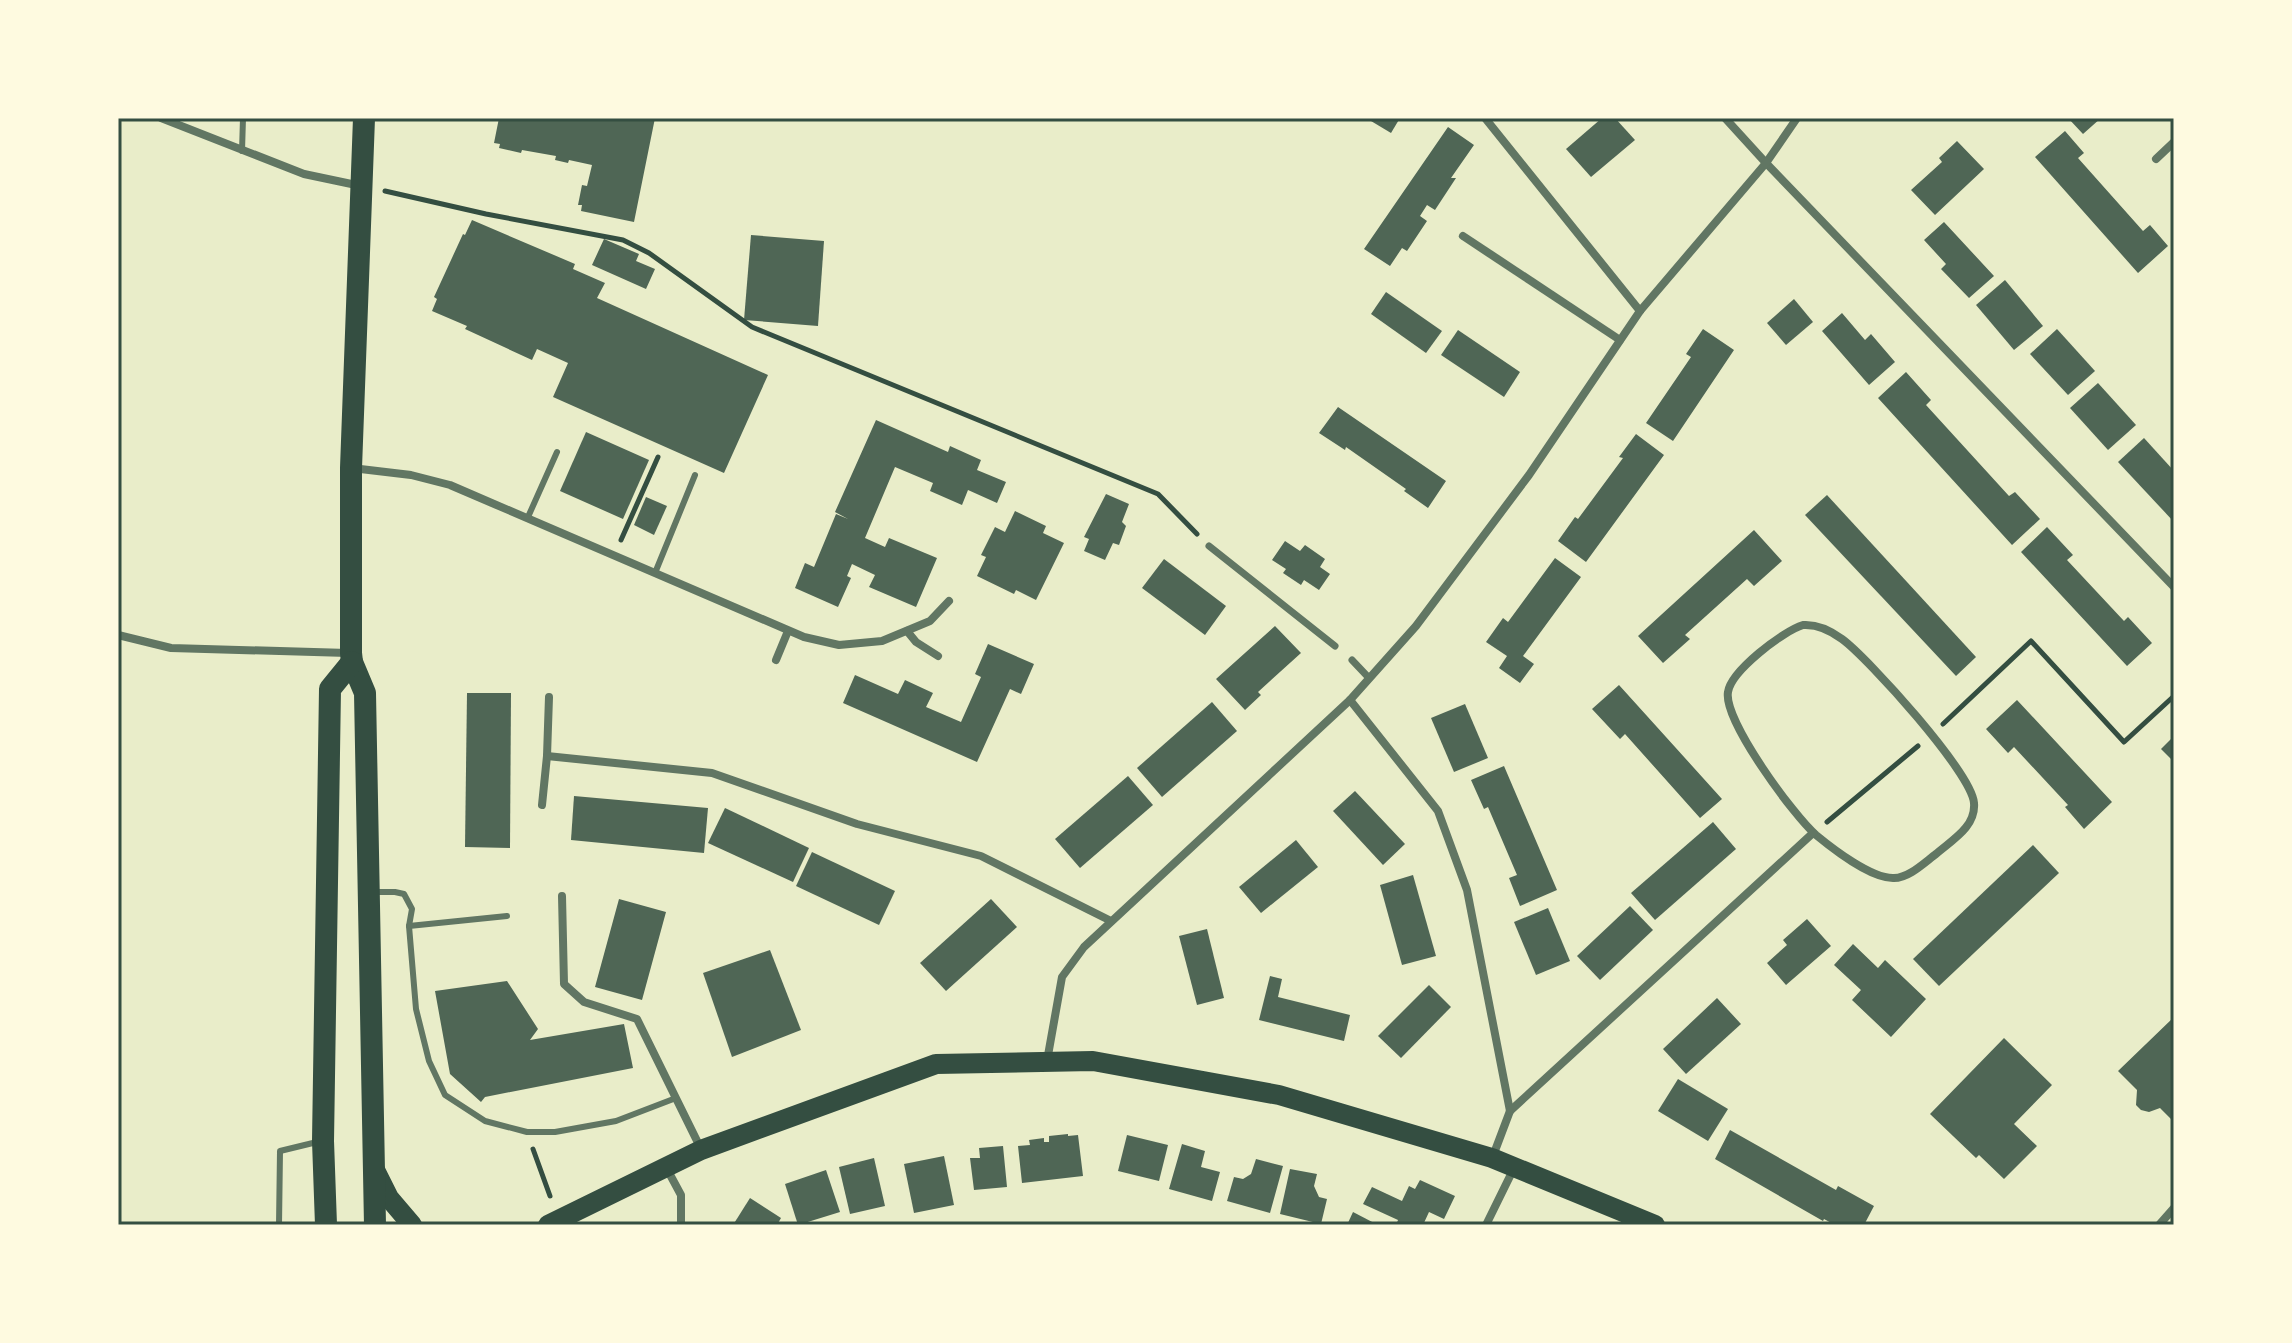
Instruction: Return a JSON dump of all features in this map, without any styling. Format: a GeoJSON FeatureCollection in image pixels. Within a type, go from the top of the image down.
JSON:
{"type":"FeatureCollection","features":[{"type":"Feature","properties":{"kind":"highway"},"geometry":{"type":"LineString","coordinates":[[364,118],[351,468],[352,657],[365,693],[375,1225]]}},
{"type":"Feature","properties":{"kind":"highway"},"geometry":{"type":"LineString","coordinates":[[326,1225],[323,1141],[330,689],[352,657]]}},
{"type":"Feature","properties":{"kind":"main road"},"geometry":{"type":"LineString","coordinates":[[553,1222],[701,1150],[936,1064],[1093,1061],[1279,1095],[1492,1158],[1655,1225]]}},
{"type":"Feature","properties":{"kind":"main road"},"geometry":{"type":"LineString","coordinates":[[372,1164],[389,1198],[412,1225]]}},
{"type":"Feature","properties":{"kind":"street"},"geometry":{"type":"LineString","coordinates":[[161,118],[304,174],[362,186]]}},
{"type":"Feature","properties":{"kind":"street"},"geometry":{"type":"LineString","coordinates":[[1485,118],[1640,311]]}},
{"type":"Feature","properties":{"kind":"street"},"geometry":{"type":"LineString","coordinates":[[1725,118],[2174,587]]}},
{"type":"Feature","properties":{"kind":"street"},"geometry":{"type":"LineString","coordinates":[[1047,1062],[1062,977],[1084,947],[1350,700],[1416,626],[1529,475],[1640,311],[1766,163],[1797,118]]}},
{"type":"Feature","properties":{"kind":"street"},"geometry":{"type":"LineString","coordinates":[[2156,159],[2174,142]]}},
{"type":"Feature","properties":{"kind":"street"},"geometry":{"type":"LineString","coordinates":[[1463,236],[1620,340]]}},
{"type":"Feature","properties":{"kind":"street"},"geometry":{"type":"LineString","coordinates":[[351,468],[411,475],[450,485],[788,631],[839,645],[882,641],[930,621],[949,601]]}},
{"type":"Feature","properties":{"kind":"street"},"geometry":{"type":"LineString","coordinates":[[1209,546],[1335,646]]}},
{"type":"Feature","properties":{"kind":"street"},"geometry":{"type":"LineString","coordinates":[[1814,625],[1828,629],[1866,659],[1932,734],[1971,791],[1975,804],[1968,827],[1907,874],[1893,879],[1854,865],[1813,833],[1742,736],[1728,701],[1728,689],[1746,666],[1790,629],[1814,625]]}},
{"type":"Feature","properties":{"kind":"street"},"geometry":{"type":"LineString","coordinates":[[776,660],[788,631]]}},
{"type":"Feature","properties":{"kind":"street"},"geometry":{"type":"LineString","coordinates":[[907,631],[916,642],[938,656]]}},
{"type":"Feature","properties":{"kind":"street"},"geometry":{"type":"LineString","coordinates":[[118,635],[171,648],[352,657]]}},
{"type":"Feature","properties":{"kind":"street"},"geometry":{"type":"LineString","coordinates":[[1352,660],[1369,678]]}},
{"type":"Feature","properties":{"kind":"street"},"geometry":{"type":"LineString","coordinates":[[542,805],[549,697]]}},
{"type":"Feature","properties":{"kind":"street"},"geometry":{"type":"LineString","coordinates":[[1350,700],[1438,811],[1467,890],[1510,1111],[1492,1158]]}},
{"type":"Feature","properties":{"kind":"street"},"geometry":{"type":"LineString","coordinates":[[547,756],[712,773],[857,824],[981,856],[1111,921]]}},
{"type":"Feature","properties":{"kind":"street"},"geometry":{"type":"LineString","coordinates":[[1510,1111],[1813,833]]}},
{"type":"Feature","properties":{"kind":"street"},"geometry":{"type":"LineString","coordinates":[[562,896],[564,984],[584,1002],[637,1019],[701,1150]]}},
{"type":"Feature","properties":{"kind":"street"},"geometry":{"type":"LineString","coordinates":[[1486,1225],[1514,1167]]}},
{"type":"Feature","properties":{"kind":"street"},"geometry":{"type":"LineString","coordinates":[[667,1168],[681,1195],[681,1225]]}},
{"type":"Feature","properties":{"kind":"street"},"geometry":{"type":"LineString","coordinates":[[2159,1225],[2174,1208]]}},
{"type":"Feature","properties":{"kind":"lane"},"geometry":{"type":"LineString","coordinates":[[242,151],[243,118]]}},
{"type":"Feature","properties":{"kind":"lane"},"geometry":{"type":"LineString","coordinates":[[528,517],[557,452]]}},
{"type":"Feature","properties":{"kind":"lane"},"geometry":{"type":"LineString","coordinates":[[655,573],[695,475]]}},
{"type":"Feature","properties":{"kind":"lane"},"geometry":{"type":"LineString","coordinates":[[369,892],[404,894],[412,909],[409,926],[416,1009],[429,1061],[445,1095],[485,1121],[527,1132],[555,1132],[616,1121],[676,1098]]}},
{"type":"Feature","properties":{"kind":"lane"},"geometry":{"type":"LineString","coordinates":[[409,926],[507,916]]}},
{"type":"Feature","properties":{"kind":"lane"},"geometry":{"type":"LineString","coordinates":[[279,1225],[280,1151],[323,1141]]}},
{"type":"Feature","properties":{"kind":"path"},"geometry":{"type":"LineString","coordinates":[[362,186],[623,240],[649,253],[752,327],[1158,494],[1209,546]]}},
{"type":"Feature","properties":{"kind":"path"},"geometry":{"type":"LineString","coordinates":[[615,555],[658,457]]}},
{"type":"Feature","properties":{"kind":"path"},"geometry":{"type":"LineString","coordinates":[[1813,833],[1932,734],[2031,641],[2124,742],[2174,696]]}},
{"type":"Feature","properties":{"kind":"path"},"geometry":{"type":"LineString","coordinates":[[527,1132],[553,1222]]}},
{"type":"Feature","properties":{"kind":"building"},"geometry":{"type":"Polygon","coordinates":[[[499,118],[655,118],[634,222],[581,211],[582,205],[578,205],[582,185],[587,186],[592,165],[499,148],[500,144],[494,143],[499,118]]]}},
{"type":"Feature","properties":{"kind":"building"},"geometry":{"type":"Polygon","coordinates":[[[1366,118],[1400,118],[1391,133],[1366,118]]]}},
{"type":"Feature","properties":{"kind":"building"},"geometry":{"type":"Polygon","coordinates":[[[1602,118],[1615,118],[1635,140],[1591,177],[1566,149],[1602,118]]]}},
{"type":"Feature","properties":{"kind":"building"},"geometry":{"type":"Polygon","coordinates":[[[2068,118],[2101,118],[2083,134],[2068,118]]]}},
{"type":"Feature","properties":{"kind":"building"},"geometry":{"type":"Polygon","coordinates":[[[1448,127],[1474,145],[1451,178],[1456,178],[1435,210],[1427,205],[1420,216],[1427,221],[1407,251],[1402,248],[1390,266],[1364,249],[1448,127]]]}},
{"type":"Feature","properties":{"kind":"building"},"geometry":{"type":"Polygon","coordinates":[[[2065,131],[2084,153],[2078,158],[2143,231],[2150,225],[2168,246],[2138,273],[2035,157],[2065,131]]]}},
{"type":"Feature","properties":{"kind":"building"},"geometry":{"type":"Polygon","coordinates":[[[1957,141],[1984,169],[1935,215],[1911,190],[1942,162],[1939,158],[1957,141]]]}},
{"type":"Feature","properties":{"kind":"building"},"geometry":{"type":"Polygon","coordinates":[[[472,220],[575,264],[573,269],[605,283],[597,298],[768,375],[724,473],[553,397],[568,363],[537,349],[532,360],[432,311],[437,299],[434,297],[472,220]]]}},
{"type":"Feature","properties":{"kind":"building"},"geometry":{"type":"Polygon","coordinates":[[[1944,222],[1994,276],[1969,298],[1941,269],[1946,264],[1924,240],[1944,222]]]}},
{"type":"Feature","properties":{"kind":"building"},"geometry":{"type":"Polygon","coordinates":[[[751,235],[824,241],[818,326],[744,320],[751,235]]]}},
{"type":"Feature","properties":{"kind":"building"},"geometry":{"type":"Polygon","coordinates":[[[604,239],[639,254],[636,261],[655,269],[646,289],[592,265],[604,239]]]}},
{"type":"Feature","properties":{"kind":"building"},"geometry":{"type":"Polygon","coordinates":[[[2005,280],[2043,326],[2014,350],[1976,305],[2005,280]]]}},
{"type":"Feature","properties":{"kind":"building"},"geometry":{"type":"Polygon","coordinates":[[[1386,292],[1442,331],[1426,353],[1371,314],[1386,292]]]}},
{"type":"Feature","properties":{"kind":"building"},"geometry":{"type":"Polygon","coordinates":[[[1794,299],[1813,322],[1786,345],[1767,323],[1794,299]]]}},
{"type":"Feature","properties":{"kind":"building"},"geometry":{"type":"Polygon","coordinates":[[[1842,313],[1865,340],[1871,334],[1895,362],[1869,385],[1822,331],[1842,313]]]}},
{"type":"Feature","properties":{"kind":"building"},"geometry":{"type":"Polygon","coordinates":[[[1703,329],[1734,350],[1673,441],[1646,423],[1691,357],[1686,354],[1703,329]]]}},
{"type":"Feature","properties":{"kind":"building"},"geometry":{"type":"Polygon","coordinates":[[[2057,329],[2095,371],[2068,395],[2030,354],[2057,329]]]}},
{"type":"Feature","properties":{"kind":"building"},"geometry":{"type":"Polygon","coordinates":[[[1458,330],[1520,372],[1504,397],[1441,355],[1458,330]]]}},
{"type":"Feature","properties":{"kind":"building"},"geometry":{"type":"Polygon","coordinates":[[[1906,372],[1931,400],[1926,405],[2009,496],[2015,492],[2040,519],[2012,545],[1878,398],[1906,372]]]}},
{"type":"Feature","properties":{"kind":"building"},"geometry":{"type":"Polygon","coordinates":[[[2098,383],[2136,425],[2108,450],[2070,408],[2098,383]]]}},
{"type":"Feature","properties":{"kind":"building"},"geometry":{"type":"Polygon","coordinates":[[[1338,407],[1446,481],[1428,508],[1346,447],[1345,450],[1319,433],[1338,407]]]}},
{"type":"Feature","properties":{"kind":"building"},"geometry":{"type":"Polygon","coordinates":[[[876,420],[948,452],[950,446],[981,460],[977,470],[1006,482],[997,503],[968,490],[962,505],[930,491],[933,483],[895,467],[865,538],[885,547],[889,538],[937,558],[916,607],[869,587],[875,575],[852,564],[847,576],[851,578],[838,607],[795,588],[805,563],[814,567],[836,514],[848,519],[835,512],[876,420]]]}},
{"type":"Feature","properties":{"kind":"building"},"geometry":{"type":"Polygon","coordinates":[[[586,432],[649,460],[623,519],[560,491],[586,432]]]}},
{"type":"Feature","properties":{"kind":"building"},"geometry":{"type":"Polygon","coordinates":[[[1636,434],[1664,455],[1586,562],[1558,541],[1623,458],[1619,457],[1636,434]]]}},
{"type":"Feature","properties":{"kind":"building"},"geometry":{"type":"Polygon","coordinates":[[[2144,438],[2174,471],[2174,522],[2118,462],[2144,438]]]}},
{"type":"Feature","properties":{"kind":"building"},"geometry":{"type":"Polygon","coordinates":[[[1106,494],[1129,504],[1122,522],[1126,526],[1119,545],[1113,543],[1105,560],[1084,551],[1089,539],[1084,537],[1106,494]]]}},
{"type":"Feature","properties":{"kind":"building"},"geometry":{"type":"Polygon","coordinates":[[[1827,495],[1976,657],[1956,676],[1805,515],[1827,495]]]}},
{"type":"Feature","properties":{"kind":"building"},"geometry":{"type":"Polygon","coordinates":[[[646,497],[667,506],[654,535],[634,525],[646,497]]]}},
{"type":"Feature","properties":{"kind":"building"},"geometry":{"type":"Polygon","coordinates":[[[1015,511],[1046,526],[1043,533],[1064,543],[1036,600],[1016,590],[1014,594],[977,576],[986,557],[981,555],[995,527],[1005,532],[1015,511]]]}},
{"type":"Feature","properties":{"kind":"building"},"geometry":{"type":"Polygon","coordinates":[[[2047,527],[2073,555],[2067,560],[2124,621],[2128,617],[2152,643],[2127,666],[2021,552],[2047,527]]]}},
{"type":"Feature","properties":{"kind":"building"},"geometry":{"type":"Polygon","coordinates":[[[1754,530],[1782,561],[1754,586],[1747,579],[1685,635],[1690,639],[1663,663],[1638,636],[1754,530]]]}},
{"type":"Feature","properties":{"kind":"building"},"geometry":{"type":"Polygon","coordinates":[[[1285,541],[1300,551],[1305,545],[1325,559],[1320,567],[1330,574],[1319,590],[1304,580],[1301,585],[1283,573],[1286,569],[1272,560],[1285,541]]]}},
{"type":"Feature","properties":{"kind":"building"},"geometry":{"type":"Polygon","coordinates":[[[1555,558],[1581,577],[1523,656],[1534,664],[1520,683],[1499,668],[1507,656],[1486,642],[1503,618],[1508,622],[1555,558]]]}},
{"type":"Feature","properties":{"kind":"building"},"geometry":{"type":"Polygon","coordinates":[[[1164,559],[1226,606],[1205,635],[1142,588],[1164,559]]]}},
{"type":"Feature","properties":{"kind":"building"},"geometry":{"type":"Polygon","coordinates":[[[1275,626],[1301,653],[1258,692],[1261,695],[1245,710],[1216,679],[1275,626]]]}},
{"type":"Feature","properties":{"kind":"building"},"geometry":{"type":"Polygon","coordinates":[[[988,644],[1034,664],[1021,694],[1010,689],[977,762],[843,703],[855,675],[898,694],[905,680],[933,693],[926,707],[961,722],[981,677],[975,674],[988,644]]]}},
{"type":"Feature","properties":{"kind":"building"},"geometry":{"type":"Polygon","coordinates":[[[1619,685],[1722,799],[1700,818],[1625,734],[1620,739],[1592,709],[1619,685]]]}},
{"type":"Feature","properties":{"kind":"building"},"geometry":{"type":"Polygon","coordinates":[[[467,693],[511,693],[510,848],[465,847],[467,693]]]}},
{"type":"Feature","properties":{"kind":"building"},"geometry":{"type":"Polygon","coordinates":[[[2017,700],[2112,802],[2084,829],[2065,807],[2068,805],[2014,747],[2008,753],[1986,729],[2017,700]]]}},
{"type":"Feature","properties":{"kind":"building"},"geometry":{"type":"Polygon","coordinates":[[[1212,702],[1237,731],[1162,797],[1137,768],[1212,702]]]}},
{"type":"Feature","properties":{"kind":"building"},"geometry":{"type":"Polygon","coordinates":[[[1465,704],[1488,758],[1454,772],[1431,718],[1465,704]]]}},
{"type":"Feature","properties":{"kind":"building"},"geometry":{"type":"Polygon","coordinates":[[[2174,736],[2174,762],[2161,749],[2174,736]]]}},
{"type":"Feature","properties":{"kind":"building"},"geometry":{"type":"Polygon","coordinates":[[[1504,766],[1557,890],[1520,906],[1509,878],[1517,875],[1488,807],[1484,809],[1471,780],[1504,766]]]}},
{"type":"Feature","properties":{"kind":"building"},"geometry":{"type":"Polygon","coordinates":[[[1128,776],[1153,805],[1080,868],[1055,839],[1128,776]]]}},
{"type":"Feature","properties":{"kind":"building"},"geometry":{"type":"Polygon","coordinates":[[[1355,791],[1405,844],[1383,865],[1333,811],[1355,791]]]}},
{"type":"Feature","properties":{"kind":"building"},"geometry":{"type":"Polygon","coordinates":[[[574,796],[708,808],[704,853],[571,840],[574,796]]]}},
{"type":"Feature","properties":{"kind":"building"},"geometry":{"type":"Polygon","coordinates":[[[725,808],[809,848],[793,882],[708,843],[725,808]]]}},
{"type":"Feature","properties":{"kind":"building"},"geometry":{"type":"Polygon","coordinates":[[[1713,822],[1736,849],[1655,920],[1631,893],[1713,822]]]}},
{"type":"Feature","properties":{"kind":"building"},"geometry":{"type":"Polygon","coordinates":[[[1296,840],[1318,867],[1261,913],[1239,887],[1296,840]]]}},
{"type":"Feature","properties":{"kind":"building"},"geometry":{"type":"Polygon","coordinates":[[[2033,845],[2059,873],[1939,986],[1913,959],[2033,845]]]}},
{"type":"Feature","properties":{"kind":"building"},"geometry":{"type":"Polygon","coordinates":[[[812,852],[895,891],[879,925],[796,886],[812,852]]]}},
{"type":"Feature","properties":{"kind":"building"},"geometry":{"type":"Polygon","coordinates":[[[1413,875],[1436,956],[1402,965],[1380,885],[1413,875]]]}},
{"type":"Feature","properties":{"kind":"building"},"geometry":{"type":"Polygon","coordinates":[[[619,899],[666,912],[642,1000],[595,987],[619,899]]]}},
{"type":"Feature","properties":{"kind":"building"},"geometry":{"type":"Polygon","coordinates":[[[991,899],[1017,927],[946,991],[920,963],[991,899]]]}},
{"type":"Feature","properties":{"kind":"building"},"geometry":{"type":"Polygon","coordinates":[[[1630,906],[1653,930],[1600,980],[1577,956],[1630,906]]]}},
{"type":"Feature","properties":{"kind":"building"},"geometry":{"type":"Polygon","coordinates":[[[1548,908],[1570,961],[1536,975],[1514,922],[1548,908]]]}},
{"type":"Feature","properties":{"kind":"building"},"geometry":{"type":"Polygon","coordinates":[[[1807,919],[1831,946],[1786,985],[1767,963],[1787,945],[1783,940],[1807,919]]]}},
{"type":"Feature","properties":{"kind":"building"},"geometry":{"type":"Polygon","coordinates":[[[1207,929],[1224,998],[1197,1005],[1179,936],[1207,929]]]}},
{"type":"Feature","properties":{"kind":"building"},"geometry":{"type":"Polygon","coordinates":[[[1853,944],[1878,968],[1885,960],[1926,999],[1891,1037],[1852,1000],[1861,990],[1834,965],[1853,944]]]}},
{"type":"Feature","properties":{"kind":"building"},"geometry":{"type":"Polygon","coordinates":[[[770,950],[801,1030],[732,1057],[703,973],[770,950]]]}},
{"type":"Feature","properties":{"kind":"building"},"geometry":{"type":"Polygon","coordinates":[[[1270,976],[1282,979],[1278,997],[1350,1015],[1344,1041],[1259,1020],[1270,976]]]}},
{"type":"Feature","properties":{"kind":"building"},"geometry":{"type":"Polygon","coordinates":[[[507,981],[538,1029],[530,1040],[624,1024],[633,1068],[485,1097],[481,1102],[450,1074],[435,991],[507,981]]]}},
{"type":"Feature","properties":{"kind":"building"},"geometry":{"type":"Polygon","coordinates":[[[1429,985],[1451,1007],[1401,1058],[1378,1036],[1429,985]]]}},
{"type":"Feature","properties":{"kind":"building"},"geometry":{"type":"Polygon","coordinates":[[[1717,998],[1741,1024],[1686,1074],[1663,1049],[1717,998]]]}},
{"type":"Feature","properties":{"kind":"building"},"geometry":{"type":"Polygon","coordinates":[[[2174,1017],[2174,1122],[2160,1108],[2149,1112],[2141,1110],[2136,1105],[2137,1090],[2118,1071],[2174,1017]]]}},
{"type":"Feature","properties":{"kind":"building"},"geometry":{"type":"Polygon","coordinates":[[[2004,1038],[2052,1085],[2014,1124],[2037,1146],[2004,1179],[1979,1155],[1976,1158],[1930,1114],[2004,1038]]]}},
{"type":"Feature","properties":{"kind":"building"},"geometry":{"type":"Polygon","coordinates":[[[1678,1079],[1728,1109],[1708,1141],[1658,1111],[1678,1079]]]}},
{"type":"Feature","properties":{"kind":"building"},"geometry":{"type":"Polygon","coordinates":[[[1730,1130],[1836,1190],[1838,1186],[1874,1206],[1864,1225],[1835,1225],[1823,1221],[1715,1159],[1730,1130]]]}},
{"type":"Feature","properties":{"kind":"building"},"geometry":{"type":"Polygon","coordinates":[[[1078,1135],[1083,1176],[1022,1183],[1018,1146],[1030,1145],[1029,1140],[1044,1138],[1044,1142],[1049,1142],[1049,1136],[1078,1135]]]}},
{"type":"Feature","properties":{"kind":"building"},"geometry":{"type":"Polygon","coordinates":[[[1127,1135],[1168,1145],[1159,1181],[1118,1171],[1127,1135]]]}},
{"type":"Feature","properties":{"kind":"building"},"geometry":{"type":"Polygon","coordinates":[[[1182,1144],[1205,1151],[1201,1167],[1220,1172],[1212,1201],[1169,1189],[1182,1144]]]}},
{"type":"Feature","properties":{"kind":"building"},"geometry":{"type":"Polygon","coordinates":[[[1003,1146],[1007,1187],[974,1190],[970,1158],[980,1158],[979,1148],[1003,1146]]]}},
{"type":"Feature","properties":{"kind":"building"},"geometry":{"type":"Polygon","coordinates":[[[944,1156],[954,1205],[914,1213],[904,1164],[944,1156]]]}},
{"type":"Feature","properties":{"kind":"building"},"geometry":{"type":"Polygon","coordinates":[[[874,1158],[885,1206],[850,1214],[839,1167],[874,1158]]]}},
{"type":"Feature","properties":{"kind":"building"},"geometry":{"type":"Polygon","coordinates":[[[1256,1159],[1283,1166],[1270,1213],[1227,1201],[1234,1177],[1243,1179],[1251,1174],[1256,1159]]]}},
{"type":"Feature","properties":{"kind":"building"},"geometry":{"type":"Polygon","coordinates":[[[1290,1169],[1317,1174],[1314,1186],[1319,1197],[1327,1199],[1321,1224],[1280,1214],[1290,1169]]]}},
{"type":"Feature","properties":{"kind":"building"},"geometry":{"type":"Polygon","coordinates":[[[826,1170],[840,1212],[798,1225],[785,1184],[826,1170]]]}},
{"type":"Feature","properties":{"kind":"building"},"geometry":{"type":"Polygon","coordinates":[[[1420,1180],[1455,1196],[1444,1219],[1429,1212],[1423,1225],[1396,1225],[1398,1220],[1363,1204],[1372,1187],[1402,1201],[1409,1186],[1415,1189],[1420,1180]]]}},
{"type":"Feature","properties":{"kind":"building"},"geometry":{"type":"Polygon","coordinates":[[[750,1198],[781,1218],[777,1225],[733,1225],[750,1198]]]}},
{"type":"Feature","properties":{"kind":"building"},"geometry":{"type":"Polygon","coordinates":[[[1353,1212],[1378,1225],[1347,1225],[1353,1212]]]}}]}
